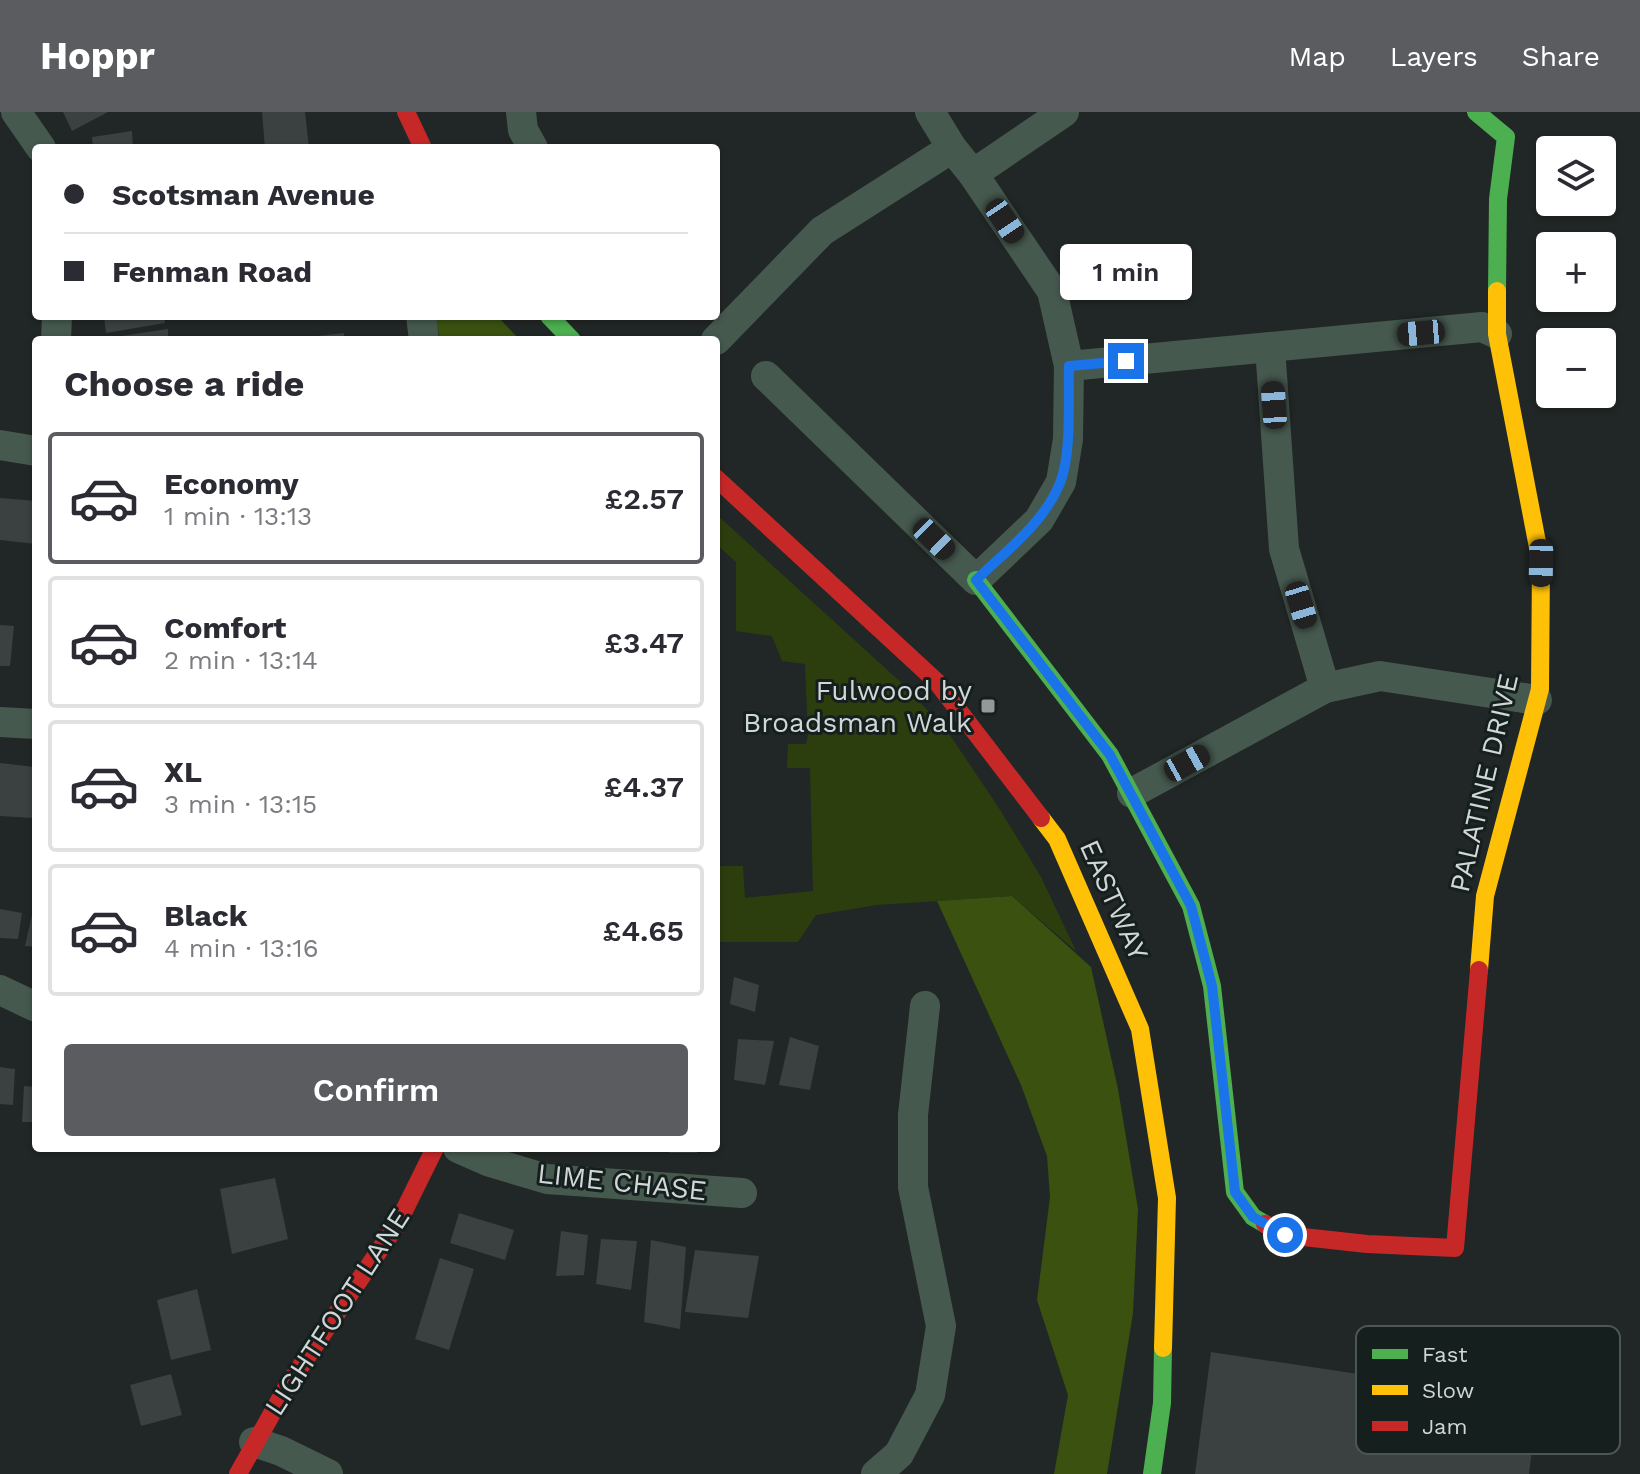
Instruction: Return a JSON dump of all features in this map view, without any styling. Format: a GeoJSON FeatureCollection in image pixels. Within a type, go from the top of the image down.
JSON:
{"type":"FeatureCollection","features":[{"type":"Feature","properties":{"kind":"street"},"geometry":{"type":"LineString","coordinates":[[16,112],[38,144]]}},
{"type":"Feature","properties":{"kind":"street"},"geometry":{"type":"LineString","coordinates":[[406,112],[421,144]]}},
{"type":"Feature","properties":{"kind":"street"},"geometry":{"type":"LineString","coordinates":[[521,112],[523,130],[531,144]]}},
{"type":"Feature","properties":{"kind":"street"},"geometry":{"type":"LineString","coordinates":[[930,112],[1052,291],[1069,366],[1068,439],[1061,482],[1039,520],[976,580]]}},
{"type":"Feature","properties":{"kind":"street"},"geometry":{"type":"LineString","coordinates":[[973,174],[1064,112]]}},
{"type":"Feature","properties":{"kind":"street","name":"PALATINE DRIVE"},"geometry":{"type":"LineString","coordinates":[[1132,793],[1191,906],[1212,986],[1231,1171],[1235,1192],[1244,1205],[1253,1217],[1285,1235],[1367,1244],[1455,1248],[1485,896],[1540,689],[1541,563],[1497,334],[1498,199],[1506,137],[1476,112]]}},
{"type":"Feature","properties":{"kind":"street"},"geometry":{"type":"LineString","coordinates":[[720,336],[822,231],[952,148]]}},
{"type":"Feature","properties":{"kind":"street"},"geometry":{"type":"LineString","coordinates":[[553,320],[568,336]]}},
{"type":"Feature","properties":{"kind":"street"},"geometry":{"type":"LineString","coordinates":[[1069,366],[1482,327],[1497,334]]}},
{"type":"Feature","properties":{"kind":"street"},"geometry":{"type":"LineString","coordinates":[[1270,347],[1284,549],[1325,688]]}},
{"type":"Feature","properties":{"kind":"street"},"geometry":{"type":"LineString","coordinates":[[766,376],[976,580],[1110,755],[1132,793],[1325,688],[1380,676],[1537,700]]}},
{"type":"Feature","properties":{"kind":"street"},"geometry":{"type":"LineString","coordinates":[[0,445],[32,450]]}},
{"type":"Feature","properties":{"kind":"street","name":"EASTWAY"},"geometry":{"type":"LineString","coordinates":[[720,482],[936,681],[1057,839],[1140,1029],[1167,1198],[1162,1403],[1152,1474]]}},
{"type":"Feature","properties":{"kind":"street"},"geometry":{"type":"LineString","coordinates":[[0,722],[32,724]]}},
{"type":"Feature","properties":{"kind":"street"},"geometry":{"type":"LineString","coordinates":[[0,990],[32,1005]]}},
{"type":"Feature","properties":{"kind":"street"},"geometry":{"type":"LineString","coordinates":[[876,1474],[899,1454],[930,1395],[941,1326],[913,1187],[913,1115],[925,1006]]}},
{"type":"Feature","properties":{"kind":"street","name":"LIGHTFOOT LANE"},"geometry":{"type":"LineString","coordinates":[[238,1474],[288,1385],[398,1223],[433,1152]]}},
{"type":"Feature","properties":{"kind":"street","name":"LIME CHASE"},"geometry":{"type":"LineString","coordinates":[[467,1152],[547,1179],[742,1193]]}},
{"type":"Feature","properties":{"kind":"street"},"geometry":{"type":"LineString","coordinates":[[254,1442],[328,1474]]}},
{"type":"Feature","properties":{"kind":"green space"},"geometry":{"type":"Polygon","coordinates":[[[436,320],[501,320],[516,336],[439,336],[436,320]]]}},
{"type":"Feature","properties":{"kind":"green space"},"geometry":{"type":"Polygon","coordinates":[[[720,518],[906,687],[949,734],[1041,877],[1076,951],[1012,896],[877,905],[816,915],[798,942],[720,942],[720,866],[743,866],[745,898],[813,891],[810,768],[787,768],[788,744],[806,744],[808,736],[805,664],[782,661],[772,636],[736,631],[736,562],[720,548],[720,518]]]}},
{"type":"Feature","properties":{"kind":"green space"},"geometry":{"type":"Polygon","coordinates":[[[1012,896],[1091,967],[1118,1089],[1138,1209],[1133,1313],[1107,1474],[1054,1474],[1068,1395],[1037,1300],[1050,1197],[1047,1156],[1021,1085],[937,901],[1012,896]]]}},
{"type":"Feature","properties":{"kind":"building"},"geometry":{"type":"Polygon","coordinates":[[[63,112],[108,112],[72,131],[63,112]]]}},
{"type":"Feature","properties":{"kind":"building"},"geometry":{"type":"Polygon","coordinates":[[[262,112],[305,112],[309,144],[265,144],[262,112]]]}},
{"type":"Feature","properties":{"kind":"building"},"geometry":{"type":"Polygon","coordinates":[[[132,131],[133,144],[93,144],[92,137],[132,131]]]}},
{"type":"Feature","properties":{"kind":"building"},"geometry":{"type":"Polygon","coordinates":[[[104,320],[165,320],[165,323],[106,333],[104,320]]]}},
{"type":"Feature","properties":{"kind":"building"},"geometry":{"type":"Polygon","coordinates":[[[168,329],[168,336],[121,336],[168,329]]]}},
{"type":"Feature","properties":{"kind":"building"},"geometry":{"type":"Polygon","coordinates":[[[344,333],[344,336],[317,336],[344,333]]]}},
{"type":"Feature","properties":{"kind":"building"},"geometry":{"type":"Polygon","coordinates":[[[0,498],[32,501],[32,544],[0,540],[0,498]]]}},
{"type":"Feature","properties":{"kind":"building"},"geometry":{"type":"Polygon","coordinates":[[[0,625],[14,626],[10,666],[0,666],[0,625]]]}},
{"type":"Feature","properties":{"kind":"building"},"geometry":{"type":"Polygon","coordinates":[[[0,763],[32,767],[32,818],[0,816],[0,763]]]}},
{"type":"Feature","properties":{"kind":"building"},"geometry":{"type":"Polygon","coordinates":[[[0,909],[22,913],[18,939],[0,938],[0,909]]]}},
{"type":"Feature","properties":{"kind":"building"},"geometry":{"type":"Polygon","coordinates":[[[32,914],[32,947],[25,946],[32,914]]]}},
{"type":"Feature","properties":{"kind":"building"},"geometry":{"type":"Polygon","coordinates":[[[734,977],[759,985],[755,1012],[730,1004],[734,977]]]}},
{"type":"Feature","properties":{"kind":"building"},"geometry":{"type":"Polygon","coordinates":[[[790,1037],[819,1046],[810,1090],[779,1085],[790,1037]]]}},
{"type":"Feature","properties":{"kind":"building"},"geometry":{"type":"Polygon","coordinates":[[[738,1039],[774,1041],[765,1085],[734,1080],[738,1039]]]}},
{"type":"Feature","properties":{"kind":"building"},"geometry":{"type":"Polygon","coordinates":[[[0,1067],[15,1069],[13,1105],[0,1104],[0,1067]]]}},
{"type":"Feature","properties":{"kind":"building"},"geometry":{"type":"Polygon","coordinates":[[[24,1086],[32,1087],[32,1122],[22,1122],[24,1086]]]}},
{"type":"Feature","properties":{"kind":"building"},"geometry":{"type":"Polygon","coordinates":[[[275,1178],[288,1239],[232,1254],[220,1189],[275,1178]]]}},
{"type":"Feature","properties":{"kind":"building"},"geometry":{"type":"Polygon","coordinates":[[[459,1213],[514,1230],[505,1260],[450,1243],[459,1213]]]}},
{"type":"Feature","properties":{"kind":"building"},"geometry":{"type":"Polygon","coordinates":[[[561,1231],[588,1235],[584,1275],[556,1276],[561,1231]]]}},
{"type":"Feature","properties":{"kind":"building"},"geometry":{"type":"Polygon","coordinates":[[[601,1239],[637,1241],[631,1290],[596,1284],[601,1239]]]}},
{"type":"Feature","properties":{"kind":"building"},"geometry":{"type":"Polygon","coordinates":[[[651,1240],[686,1247],[680,1329],[644,1322],[651,1240]]]}},
{"type":"Feature","properties":{"kind":"building"},"geometry":{"type":"Polygon","coordinates":[[[695,1250],[759,1256],[748,1318],[685,1312],[695,1250]]]}},
{"type":"Feature","properties":{"kind":"building"},"geometry":{"type":"Polygon","coordinates":[[[440,1258],[474,1269],[449,1350],[415,1339],[440,1258]]]}},
{"type":"Feature","properties":{"kind":"building"},"geometry":{"type":"Polygon","coordinates":[[[197,1289],[211,1350],[171,1360],[157,1300],[197,1289]]]}},
{"type":"Feature","properties":{"kind":"building"},"geometry":{"type":"Polygon","coordinates":[[[1211,1352],[1356,1374],[1356,1454],[1531,1454],[1529,1474],[1195,1474],[1211,1352]]]}},
{"type":"Feature","properties":{"kind":"building"},"geometry":{"type":"Polygon","coordinates":[[[171,1374],[182,1415],[141,1426],[130,1385],[171,1374]]]}},
{"type":"Feature","properties":{"kind":"traffic: fast"},"geometry":{"type":"LineString","coordinates":[[1476,112],[1506,137],[1498,199],[1497,291]]}},
{"type":"Feature","properties":{"kind":"traffic: fast"},"geometry":{"type":"LineString","coordinates":[[553,320],[568,336]]}},
{"type":"Feature","properties":{"kind":"traffic: fast"},"geometry":{"type":"LineString","coordinates":[[976,580],[1110,755],[1191,906],[1212,986],[1235,1192],[1253,1217],[1265,1224]]}},
{"type":"Feature","properties":{"kind":"traffic: fast"},"geometry":{"type":"LineString","coordinates":[[1152,1474],[1162,1403],[1163,1348]]}},
{"type":"Feature","properties":{"kind":"traffic: slow"},"geometry":{"type":"LineString","coordinates":[[1479,970],[1485,896],[1540,689],[1541,563],[1497,334],[1497,291]]}},
{"type":"Feature","properties":{"kind":"traffic: slow"},"geometry":{"type":"LineString","coordinates":[[1041,818],[1057,839],[1140,1029],[1167,1198],[1163,1348]]}},
{"type":"Feature","properties":{"kind":"traffic: jam"},"geometry":{"type":"LineString","coordinates":[[406,112],[421,144]]}},
{"type":"Feature","properties":{"kind":"traffic: jam"},"geometry":{"type":"LineString","coordinates":[[720,482],[936,681],[1041,818]]}},
{"type":"Feature","properties":{"kind":"traffic: jam"},"geometry":{"type":"LineString","coordinates":[[1265,1224],[1285,1235],[1367,1244],[1455,1248],[1479,970]]}},
{"type":"Feature","properties":{"kind":"traffic: jam"},"geometry":{"type":"LineString","coordinates":[[238,1474],[288,1385],[398,1223],[433,1152]]}},
{"type":"Feature","properties":{"kind":"place","name":"Fulwood by Broadsman Walk"},"geometry":{"type":"Point","coordinates":[988,706]}},
{"type":"Feature","properties":{"kind":"route"},"geometry":{"type":"LineString","coordinates":[[1126,361],[1069,366],[1068,439],[1061,482],[1039,520],[976,580],[1110,755],[1191,906],[1212,986],[1235,1192],[1253,1217],[1285,1235]]}}]}
